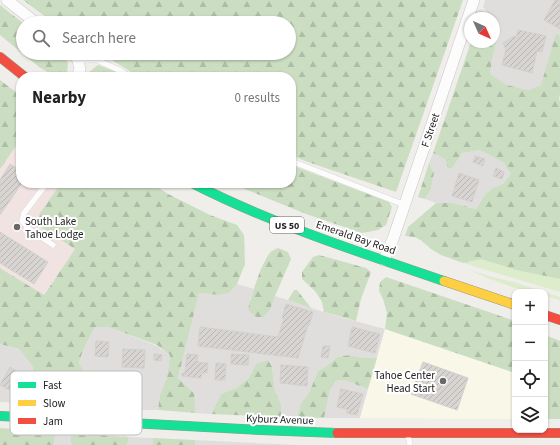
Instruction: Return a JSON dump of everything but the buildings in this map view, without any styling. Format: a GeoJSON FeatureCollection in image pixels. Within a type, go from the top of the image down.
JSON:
{"type":"FeatureCollection","features":[{"type":"Feature","properties":{"kind":"main road"},"geometry":{"type":"LineString","coordinates":[[0,56],[19,72]]}},
{"type":"Feature","properties":{"kind":"main road","name":"Emerald Bay Road"},"geometry":{"type":"LineString","coordinates":[[203,188],[241,206],[315,236],[512,304]]}},
{"type":"Feature","properties":{"kind":"main road"},"geometry":{"type":"LineString","coordinates":[[548,316],[560,320]]}},
{"type":"Feature","properties":{"kind":"main road","name":"Kyburz Avenue"},"geometry":{"type":"LineString","coordinates":[[0,416],[10,417]]}},
{"type":"Feature","properties":{"kind":"main road","name":"Kyburz Avenue"},"geometry":{"type":"LineString","coordinates":[[142,424],[331,433],[560,433]]}},
{"type":"Feature","properties":{"kind":"street"},"geometry":{"type":"LineString","coordinates":[[7,0],[27,16]]}},
{"type":"Feature","properties":{"kind":"street","name":"F Street"},"geometry":{"type":"LineString","coordinates":[[384,260],[405,205],[474,0]]}},
{"type":"Feature","properties":{"kind":"street"},"geometry":{"type":"LineString","coordinates":[[77,60],[79,72]]}},
{"type":"Feature","properties":{"kind":"lane"},"geometry":{"type":"LineString","coordinates":[[97,60],[122,72]]}},
{"type":"Feature","properties":{"kind":"lane"},"geometry":{"type":"LineString","coordinates":[[296,163],[405,205]]}},
{"type":"Feature","properties":{"kind":"lane"},"geometry":{"type":"LineString","coordinates":[[43,188],[24,213],[22,221],[29,229],[53,245]]}},
{"type":"Feature","properties":{"kind":"lane"},"geometry":{"type":"LineString","coordinates":[[408,433],[410,445]]}},
{"type":"Feature","properties":{"kind":"shaded area"},"geometry":{"type":"Polygon","coordinates":[[[485,0],[560,0],[560,36],[556,33],[542,85],[530,90],[507,85],[490,74],[495,48],[500,48],[500,12],[488,12],[483,7],[485,0]]]}},
{"type":"Feature","properties":{"kind":"shaded area"},"geometry":{"type":"Polygon","coordinates":[[[16,146],[16,188],[58,188],[40,213],[38,225],[75,249],[43,295],[0,268],[0,169],[16,146]]]}},
{"type":"Feature","properties":{"kind":"shaded area"},"geometry":{"type":"Polygon","coordinates":[[[480,150],[504,163],[512,174],[503,184],[492,188],[484,196],[476,209],[452,203],[436,203],[425,199],[431,189],[434,173],[429,163],[433,153],[445,159],[448,167],[462,153],[480,150]]]}},
{"type":"Feature","properties":{"kind":"shaded area"},"geometry":{"type":"Polygon","coordinates":[[[237,284],[254,289],[250,299],[264,317],[270,310],[275,296],[336,316],[385,329],[377,358],[363,358],[350,355],[337,357],[318,371],[309,393],[301,403],[297,417],[281,417],[281,404],[275,391],[272,367],[256,364],[249,378],[236,388],[221,394],[211,414],[196,413],[194,393],[178,378],[199,293],[219,295],[229,293],[237,284]]]}},
{"type":"Feature","properties":{"kind":"shaded area"},"geometry":{"type":"Polygon","coordinates":[[[95,327],[108,327],[157,346],[170,355],[167,378],[160,394],[158,410],[143,410],[142,408],[142,371],[84,371],[79,363],[83,350],[95,327]]]}},
{"type":"Feature","properties":{"kind":"shaded area","name":"Tahoe Center Head Start"},"geometry":{"type":"Polygon","coordinates":[[[385,329],[512,372],[512,419],[360,418],[385,329]]]}},
{"type":"Feature","properties":{"kind":"shaded area"},"geometry":{"type":"Polygon","coordinates":[[[0,344],[19,349],[33,367],[32,371],[10,371],[10,403],[0,402],[0,344]]]}},
{"type":"Feature","properties":{"kind":"shaded area"},"geometry":{"type":"Polygon","coordinates":[[[344,380],[368,389],[360,418],[324,418],[330,390],[335,381],[344,380]]]}},
{"type":"Feature","properties":{"kind":"shaded area"},"geometry":{"type":"Polygon","coordinates":[[[55,435],[70,435],[73,445],[54,445],[55,435]]]}},
{"type":"Feature","properties":{"kind":"shaded area"},"geometry":{"type":"Polygon","coordinates":[[[129,437],[153,438],[153,445],[127,445],[129,437]]]}},
{"type":"Feature","properties":{"kind":"shaded area"},"geometry":{"type":"Polygon","coordinates":[[[195,440],[276,444],[298,445],[195,445],[195,440]]]}},
{"type":"Feature","properties":{"kind":"green space"},"geometry":{"type":"Polygon","coordinates":[[[23,0],[463,0],[396,192],[296,157],[296,72],[131,72],[112,60],[296,60],[296,16],[45,16],[23,0]]]}},
{"type":"Feature","properties":{"kind":"green space"},"geometry":{"type":"Polygon","coordinates":[[[0,5],[16,18],[16,48],[0,35],[0,5]]]}},
{"type":"Feature","properties":{"kind":"green space"},"geometry":{"type":"Polygon","coordinates":[[[556,33],[560,36],[560,279],[516,270],[481,259],[463,263],[441,255],[415,237],[405,236],[408,227],[436,203],[452,203],[476,209],[484,196],[492,188],[503,184],[511,174],[504,163],[480,150],[462,153],[452,168],[448,168],[445,159],[433,153],[469,48],[495,48],[490,74],[507,85],[529,90],[541,85],[556,33]]]}},
{"type":"Feature","properties":{"kind":"green space"},"geometry":{"type":"Polygon","coordinates":[[[30,60],[66,60],[68,63],[67,72],[48,72],[30,60]]]}},
{"type":"Feature","properties":{"kind":"green space"},"geometry":{"type":"Polygon","coordinates":[[[98,65],[115,72],[89,72],[98,65]]]}},
{"type":"Feature","properties":{"kind":"green space"},"geometry":{"type":"Polygon","coordinates":[[[0,80],[16,92],[16,146],[0,169],[0,80]]]}},
{"type":"Feature","properties":{"kind":"green space"},"geometry":{"type":"Polygon","coordinates":[[[429,163],[434,173],[431,189],[425,199],[418,197],[429,163]]]}},
{"type":"Feature","properties":{"kind":"green space"},"geometry":{"type":"Polygon","coordinates":[[[296,167],[389,202],[392,207],[386,225],[378,230],[362,233],[306,214],[242,188],[296,188],[296,167]]]}},
{"type":"Feature","properties":{"kind":"green space"},"geometry":{"type":"Polygon","coordinates":[[[58,188],[159,188],[210,215],[237,225],[244,235],[245,264],[237,284],[229,293],[219,295],[199,293],[178,378],[194,393],[196,413],[158,410],[160,394],[167,378],[170,355],[157,345],[108,327],[95,327],[83,350],[79,363],[84,371],[32,371],[33,367],[19,349],[0,344],[0,268],[44,295],[75,249],[38,225],[40,213],[58,188]]]}},
{"type":"Feature","properties":{"kind":"green space"},"geometry":{"type":"Polygon","coordinates":[[[278,248],[288,252],[291,259],[270,310],[264,317],[256,317],[248,310],[254,288],[268,255],[278,248]]]}},
{"type":"Feature","properties":{"kind":"green space"},"geometry":{"type":"Polygon","coordinates":[[[319,255],[366,268],[371,272],[361,299],[356,321],[324,312],[322,302],[315,291],[302,279],[302,272],[313,257],[319,255]]]}},
{"type":"Feature","properties":{"kind":"green space"},"geometry":{"type":"Polygon","coordinates":[[[481,259],[516,270],[560,279],[560,292],[463,263],[481,259]]]}},
{"type":"Feature","properties":{"kind":"green space"},"geometry":{"type":"Polygon","coordinates":[[[469,270],[536,289],[519,289],[469,270]]]}},
{"type":"Feature","properties":{"kind":"green space"},"geometry":{"type":"Polygon","coordinates":[[[386,277],[512,320],[512,372],[385,329],[387,313],[379,291],[380,282],[386,277]]]}},
{"type":"Feature","properties":{"kind":"green space"},"geometry":{"type":"Polygon","coordinates":[[[294,290],[297,290],[311,308],[288,300],[294,290]]]}},
{"type":"Feature","properties":{"kind":"green space"},"geometry":{"type":"Polygon","coordinates":[[[548,293],[560,297],[560,300],[548,297],[548,293]]]}},
{"type":"Feature","properties":{"kind":"green space"},"geometry":{"type":"Polygon","coordinates":[[[548,336],[560,341],[560,419],[548,419],[548,336]]]}},
{"type":"Feature","properties":{"kind":"green space"},"geometry":{"type":"Polygon","coordinates":[[[350,355],[363,358],[377,358],[368,389],[344,380],[335,381],[330,390],[324,418],[297,417],[301,403],[309,393],[318,371],[337,357],[350,355]]]}},
{"type":"Feature","properties":{"kind":"green space"},"geometry":{"type":"Polygon","coordinates":[[[268,360],[272,367],[275,391],[281,404],[281,417],[211,414],[221,394],[236,388],[249,378],[256,364],[268,360]]]}},
{"type":"Feature","properties":{"kind":"green space"},"geometry":{"type":"Polygon","coordinates":[[[0,428],[10,429],[10,435],[55,435],[54,445],[0,445],[0,428]]]}},
{"type":"Feature","properties":{"kind":"green space"},"geometry":{"type":"Polygon","coordinates":[[[70,435],[129,437],[127,445],[73,445],[70,435]]]}},
{"type":"Feature","properties":{"kind":"green space"},"geometry":{"type":"Polygon","coordinates":[[[153,438],[195,440],[195,445],[153,445],[153,438]]]}},
{"type":"Feature","properties":{"kind":"traffic: fast"},"geometry":{"type":"LineString","coordinates":[[202,188],[253,212],[284,224],[444,281]]}},
{"type":"Feature","properties":{"kind":"traffic: fast"},"geometry":{"type":"LineString","coordinates":[[0,416],[10,417]]}},
{"type":"Feature","properties":{"kind":"traffic: fast"},"geometry":{"type":"LineString","coordinates":[[142,424],[337,433]]}},
{"type":"Feature","properties":{"kind":"traffic: slow"},"geometry":{"type":"LineString","coordinates":[[444,281],[512,304]]}},
{"type":"Feature","properties":{"kind":"traffic: jam"},"geometry":{"type":"LineString","coordinates":[[0,57],[19,72]]}},
{"type":"Feature","properties":{"kind":"traffic: jam"},"geometry":{"type":"LineString","coordinates":[[548,316],[560,320]]}},
{"type":"Feature","properties":{"kind":"traffic: jam"},"geometry":{"type":"LineString","coordinates":[[337,433],[560,433]]}},
{"type":"Feature","properties":{"kind":"place","name":"South Lake Tahoe Lodge"},"geometry":{"type":"Point","coordinates":[17,227]}},
{"type":"Feature","properties":{"kind":"place","name":"Tahoe Center Head Start"},"geometry":{"type":"Point","coordinates":[443,381]}}]}
